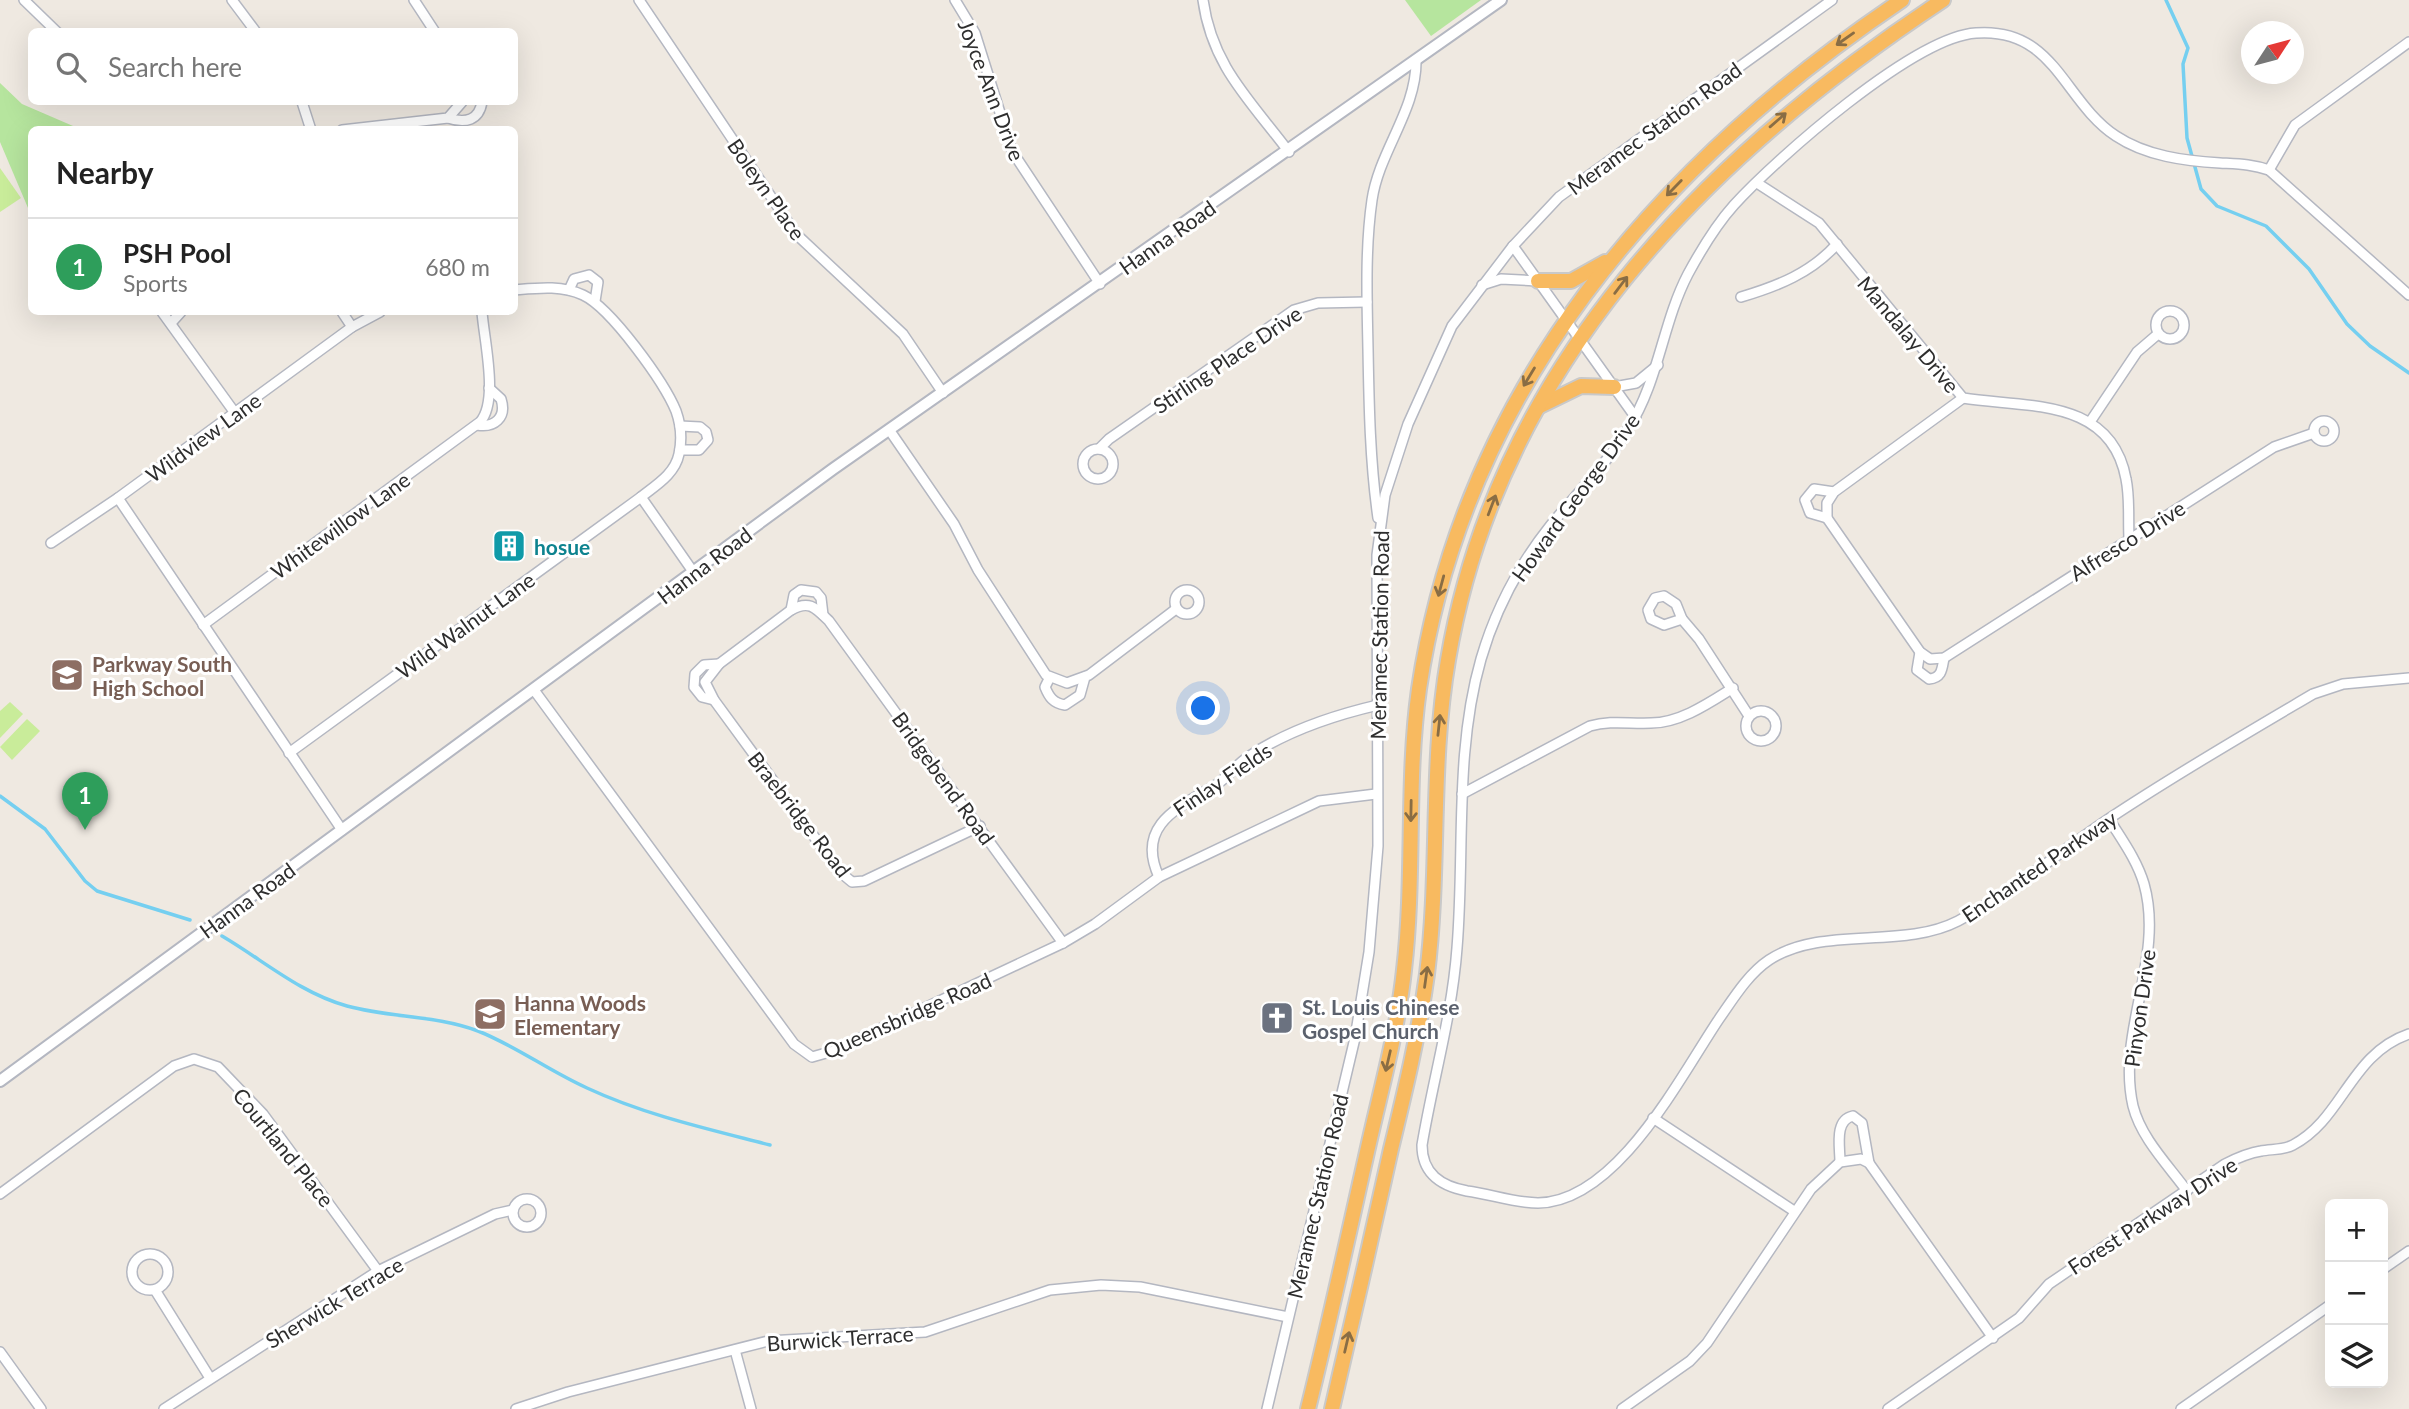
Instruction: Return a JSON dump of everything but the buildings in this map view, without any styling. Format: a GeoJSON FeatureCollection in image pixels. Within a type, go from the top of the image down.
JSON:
{"type":"FeatureCollection","features":[{"type":"Feature","properties":{"kind":"highway"},"geometry":{"type":"LineString","coordinates":[[1308,1409],[1398,1013],[1408,933],[1415,732],[1433,615],[1455,537],[1485,463],[1521,391],[1566,320],[1612,258],[1670,192],[1747,117],[1808,66],[1902,0]]}},
{"type":"Feature","properties":{"kind":"highway"},"geometry":{"type":"LineString","coordinates":[[1332,1409],[1413,1055],[1427,975],[1438,735],[1448,656],[1479,540],[1502,479],[1539,407],[1580,340],[1653,245],[1736,158],[1826,81],[1942,0]]}},
{"type":"Feature","properties":{"kind":"highway"},"geometry":{"type":"LineString","coordinates":[[1538,281],[1571,281],[1612,258]]}},
{"type":"Feature","properties":{"kind":"highway"},"geometry":{"type":"LineString","coordinates":[[1539,407],[1581,386],[1614,387]]}},
{"type":"Feature","properties":{"kind":"street"},"geometry":{"type":"LineString","coordinates":[[24,0],[53,28]]}},
{"type":"Feature","properties":{"kind":"street"},"geometry":{"type":"LineString","coordinates":[[233,0],[253,28]]}},
{"type":"Feature","properties":{"kind":"street"},"geometry":{"type":"LineString","coordinates":[[414,0],[432,28]]}},
{"type":"Feature","properties":{"kind":"street","name":"Boleyn Place"},"geometry":{"type":"LineString","coordinates":[[639,0],[796,234],[903,334],[943,393]]}},
{"type":"Feature","properties":{"kind":"street","name":"Joyce Ann Drive"},"geometry":{"type":"LineString","coordinates":[[955,0],[975,33],[1012,151],[1100,284]]}},
{"type":"Feature","properties":{"kind":"street"},"geometry":{"type":"LineString","coordinates":[[1203,0],[1207,28],[1219,60],[1289,152]]}},
{"type":"Feature","properties":{"kind":"street","name":"Hanna Road"},"geometry":{"type":"LineString","coordinates":[[0,1081],[694,573],[832,468],[890,431],[1289,152],[1501,0]]}},
{"type":"Feature","properties":{"kind":"street","name":"Meramec Station Road"},"geometry":{"type":"LineString","coordinates":[[1267,1409],[1355,1038],[1375,896],[1378,846],[1377,555],[1385,495],[1408,424],[1452,327],[1513,246],[1583,177],[1832,0]]}},
{"type":"Feature","properties":{"kind":"street","name":"Howard George Drive"},"geometry":{"type":"LineString","coordinates":[[1427,1168],[1422,1145],[1454,983],[1460,910],[1464,739],[1475,683],[1499,610],[1535,547],[1608,458],[1636,418],[1658,365],[1677,300],[1690,270],[1719,223],[1757,183],[1824,124],[1888,75],[1941,41],[1978,32],[1999,34],[2030,44],[2050,60],[2088,110],[2114,135],[2144,150],[2183,159],[2251,163],[2269,170]]}},
{"type":"Feature","properties":{"kind":"street"},"geometry":{"type":"LineString","coordinates":[[2409,42],[2295,125],[2269,170],[2409,295]]}},
{"type":"Feature","properties":{"kind":"street"},"geometry":{"type":"LineString","coordinates":[[1380,528],[1370,457],[1367,302],[1372,201],[1392,141],[1413,94],[1416,60]]}},
{"type":"Feature","properties":{"kind":"street"},"geometry":{"type":"LineString","coordinates":[[303,105],[310,126]]}},
{"type":"Feature","properties":{"kind":"street"},"geometry":{"type":"LineString","coordinates":[[449,118],[460,105]]}},
{"type":"Feature","properties":{"kind":"street"},"geometry":{"type":"LineString","coordinates":[[378,126],[449,118],[465,121],[474,119],[481,105]]}},
{"type":"Feature","properties":{"kind":"street","name":"Mandalay Drive"},"geometry":{"type":"LineString","coordinates":[[1757,183],[1801,208],[1837,244],[1963,398],[2037,406],[2078,416],[2106,436],[2119,455],[2128,492],[2129,538]]}},
{"type":"Feature","properties":{"kind":"street"},"geometry":{"type":"LineString","coordinates":[[1741,297],[1794,278],[1826,256],[1837,244]]}},
{"type":"Feature","properties":{"kind":"street"},"geometry":{"type":"LineString","coordinates":[[1513,246],[1636,418]]}},
{"type":"Feature","properties":{"kind":"street"},"geometry":{"type":"LineString","coordinates":[[569,290],[579,276],[589,275],[598,282],[595,301]]}},
{"type":"Feature","properties":{"kind":"street"},"geometry":{"type":"LineString","coordinates":[[1482,285],[1508,278],[1538,281]]}},
{"type":"Feature","properties":{"kind":"street"},"geometry":{"type":"LineString","coordinates":[[518,290],[569,290],[595,301],[621,327],[670,400],[680,426],[680,450],[699,450],[708,440],[706,432],[700,427],[680,426]]}},
{"type":"Feature","properties":{"kind":"street","name":"Stirling Place Drive"},"geometry":{"type":"LineString","coordinates":[[1100,449],[1109,439],[1294,310],[1318,303],[1367,302]]}},
{"type":"Feature","properties":{"kind":"street"},"geometry":{"type":"LineString","coordinates":[[164,315],[235,413]]}},
{"type":"Feature","properties":{"kind":"street"},"geometry":{"type":"LineString","coordinates":[[171,323],[178,315]]}},
{"type":"Feature","properties":{"kind":"street"},"geometry":{"type":"LineString","coordinates":[[344,315],[352,327]]}},
{"type":"Feature","properties":{"kind":"street","name":"Wildview Lane"},"geometry":{"type":"LineString","coordinates":[[51,543],[118,498],[352,327],[374,315]]}},
{"type":"Feature","properties":{"kind":"street","name":"Whitewillow Lane"},"geometry":{"type":"LineString","coordinates":[[203,625],[477,425],[488,408],[489,388],[482,315]]}},
{"type":"Feature","properties":{"kind":"street"},"geometry":{"type":"LineString","coordinates":[[2090,422],[2137,352],[2158,334]]}},
{"type":"Feature","properties":{"kind":"street"},"geometry":{"type":"LineString","coordinates":[[1614,387],[1636,383],[1658,365]]}},
{"type":"Feature","properties":{"kind":"street","name":"Whitewillow Lane"},"geometry":{"type":"LineString","coordinates":[[477,425],[487,426],[498,421],[502,415],[501,400],[489,388]]}},
{"type":"Feature","properties":{"kind":"street"},"geometry":{"type":"LineString","coordinates":[[1920,652],[1827,518],[1827,503],[1834,492],[1963,398]]}},
{"type":"Feature","properties":{"kind":"street"},"geometry":{"type":"LineString","coordinates":[[890,431],[954,524],[978,570],[1050,677],[1067,682],[1085,677],[1176,609]]}},
{"type":"Feature","properties":{"kind":"street","name":"Alfresco Drive"},"geometry":{"type":"LineString","coordinates":[[1944,658],[1942,672],[1938,677],[1929,679],[1917,670],[1920,652],[1930,659],[1944,658],[2274,447],[2314,433]]}},
{"type":"Feature","properties":{"kind":"street","name":"Wild Walnut Lane"},"geometry":{"type":"LineString","coordinates":[[289,753],[641,497],[673,469],[680,450]]}},
{"type":"Feature","properties":{"kind":"street"},"geometry":{"type":"LineString","coordinates":[[1827,518],[1810,513],[1805,500],[1814,489],[1834,492]]}},
{"type":"Feature","properties":{"kind":"street"},"geometry":{"type":"LineString","coordinates":[[641,497],[694,573]]}},
{"type":"Feature","properties":{"kind":"street"},"geometry":{"type":"LineString","coordinates":[[118,498],[342,830]]}},
{"type":"Feature","properties":{"kind":"street","name":"Bridgebend Road"},"geometry":{"type":"LineString","coordinates":[[705,682],[719,664],[790,610],[794,595],[801,590],[809,590],[821,598],[823,615],[980,826],[1063,943]]}},
{"type":"Feature","properties":{"kind":"street"},"geometry":{"type":"LineString","coordinates":[[790,610],[803,603],[811,605],[823,615]]}},
{"type":"Feature","properties":{"kind":"street"},"geometry":{"type":"LineString","coordinates":[[1682,620],[1749,716]]}},
{"type":"Feature","properties":{"kind":"street","name":"Braebridge Road"},"geometry":{"type":"LineString","coordinates":[[714,701],[702,697],[694,687],[695,674],[704,664],[719,664]]}},
{"type":"Feature","properties":{"kind":"street"},"geometry":{"type":"LineString","coordinates":[[1050,677],[1045,687],[1049,697],[1057,704],[1065,705],[1080,695],[1085,677]]}},
{"type":"Feature","properties":{"kind":"street","name":"Enchanted Parkway"},"geometry":{"type":"LineString","coordinates":[[1427,1168],[1436,1179],[1448,1186],[1522,1202],[1556,1201],[1596,1181],[1612,1167],[1653,1118],[1736,994],[1768,961],[1798,948],[1917,934],[1957,921],[2109,818],[2314,694],[2343,684],[2409,678]]}},
{"type":"Feature","properties":{"kind":"street","name":"Braebridge Road"},"geometry":{"type":"LineString","coordinates":[[705,682],[714,701],[840,872],[852,882],[864,881],[980,826]]}},
{"type":"Feature","properties":{"kind":"street"},"geometry":{"type":"LineString","coordinates":[[1462,794],[1590,726],[1604,722],[1668,721],[1707,704],[1732,688]]}},
{"type":"Feature","properties":{"kind":"street","name":"Queensbridge Road"},"geometry":{"type":"LineString","coordinates":[[534,690],[794,1044],[812,1057],[833,1051],[1063,943],[1095,924],[1159,877],[1319,801],[1376,794]]}},
{"type":"Feature","properties":{"kind":"street","name":"Finlay Fields"},"geometry":{"type":"LineString","coordinates":[[1159,877],[1154,867],[1152,843],[1162,821],[1172,811],[1217,784],[1254,753],[1334,715],[1378,705]]}},
{"type":"Feature","properties":{"kind":"street","name":"Pinyon Drive"},"geometry":{"type":"LineString","coordinates":[[2109,818],[2137,866],[2150,917],[2150,934],[2128,1074],[2133,1108],[2141,1128],[2187,1191]]}},
{"type":"Feature","properties":{"kind":"street","name":"Forest Parkway Drive"},"geometry":{"type":"LineString","coordinates":[[1888,1409],[1993,1338],[2029,1308],[2049,1283],[2225,1164],[2245,1154],[2292,1146],[2326,1116],[2361,1065],[2390,1040],[2409,1034]]}},
{"type":"Feature","properties":{"kind":"street","name":"Courtland Place"},"geometry":{"type":"LineString","coordinates":[[0,1194],[174,1066],[194,1059],[218,1067],[263,1114],[378,1271]]}},
{"type":"Feature","properties":{"kind":"street"},"geometry":{"type":"LineString","coordinates":[[1840,1162],[1841,1124],[1846,1118],[1853,1116],[1862,1123],[1869,1163],[1993,1338]]}},
{"type":"Feature","properties":{"kind":"street"},"geometry":{"type":"LineString","coordinates":[[1653,1118],[1794,1211]]}},
{"type":"Feature","properties":{"kind":"street"},"geometry":{"type":"LineString","coordinates":[[1622,1409],[1690,1361],[1707,1343],[1794,1211],[1830,1168],[1840,1162],[1861,1159],[1869,1163]]}},
{"type":"Feature","properties":{"kind":"street","name":"Sherwick Terrace"},"geometry":{"type":"LineString","coordinates":[[164,1409],[378,1271],[495,1214],[513,1210]]}},
{"type":"Feature","properties":{"kind":"street"},"geometry":{"type":"LineString","coordinates":[[2388,1266],[2409,1251]]}},
{"type":"Feature","properties":{"kind":"street"},"geometry":{"type":"LineString","coordinates":[[144,1255],[156,1255],[168,1269],[166,1281],[155,1290],[143,1289],[133,1279],[133,1267],[144,1255]]}},
{"type":"Feature","properties":{"kind":"street","name":"Burwick Terrace"},"geometry":{"type":"LineString","coordinates":[[516,1409],[568,1392],[768,1341],[925,1332],[1050,1290],[1101,1285],[1140,1287],[1288,1317]]}},
{"type":"Feature","properties":{"kind":"street"},"geometry":{"type":"LineString","coordinates":[[155,1290],[209,1378]]}},
{"type":"Feature","properties":{"kind":"street"},"geometry":{"type":"LineString","coordinates":[[2181,1409],[2325,1308]]}},
{"type":"Feature","properties":{"kind":"street"},"geometry":{"type":"LineString","coordinates":[[735,1350],[751,1409]]}},
{"type":"Feature","properties":{"kind":"street"},"geometry":{"type":"LineString","coordinates":[[0,1352],[41,1409]]}},
{"type":"Feature","properties":{"kind":"green space"},"geometry":{"type":"Polygon","coordinates":[[[1405,0],[1481,0],[1431,36],[1405,0]]]}},
{"type":"Feature","properties":{"kind":"green space"},"geometry":{"type":"Polygon","coordinates":[[[0,83],[22,104],[73,126],[28,126],[28,208],[0,142],[0,83]]]}},
{"type":"Feature","properties":{"kind":"green space"},"geometry":{"type":"Polygon","coordinates":[[[0,168],[21,198],[0,212],[0,168]]]}},
{"type":"Feature","properties":{"kind":"green space"},"geometry":{"type":"Polygon","coordinates":[[[10,702],[23,714],[0,738],[0,711],[10,702]]]}},
{"type":"Feature","properties":{"kind":"green space"},"geometry":{"type":"Polygon","coordinates":[[[27,719],[40,731],[12,760],[0,747],[27,719]]]}},
{"type":"Feature","properties":{"kind":"waterway"},"geometry":{"type":"LineString","coordinates":[[2166,0],[2188,48],[2183,64],[2187,138],[2201,189],[2217,206],[2266,226],[2309,269],[2347,324],[2370,346],[2409,373]]}},
{"type":"Feature","properties":{"kind":"waterway"},"geometry":{"type":"LineString","coordinates":[[0,796],[45,829],[85,881],[97,891],[190,920]]}},
{"type":"Feature","properties":{"kind":"waterway"},"geometry":{"type":"LineString","coordinates":[[222,936],[313,993],[330,1000],[363,1010],[446,1022],[478,1031],[609,1098],[677,1121],[770,1145]]}},
{"type":"Feature","properties":{"kind":"place","name":"hosue"},"geometry":{"type":"Point","coordinates":[509,546]}},
{"type":"Feature","properties":{"kind":"place","name":"Parkway South High School"},"geometry":{"type":"Point","coordinates":[67,675]}},
{"type":"Feature","properties":{"kind":"place","name":"PSH Pool"},"geometry":{"type":"Point","coordinates":[85,830]}},
{"type":"Feature","properties":{"kind":"place","name":"Hanna Woods Elementary"},"geometry":{"type":"Point","coordinates":[490,1014]}},
{"type":"Feature","properties":{"kind":"place","name":"St. Louis Chinese Gospel Church"},"geometry":{"type":"Point","coordinates":[1277,1018]}}]}
